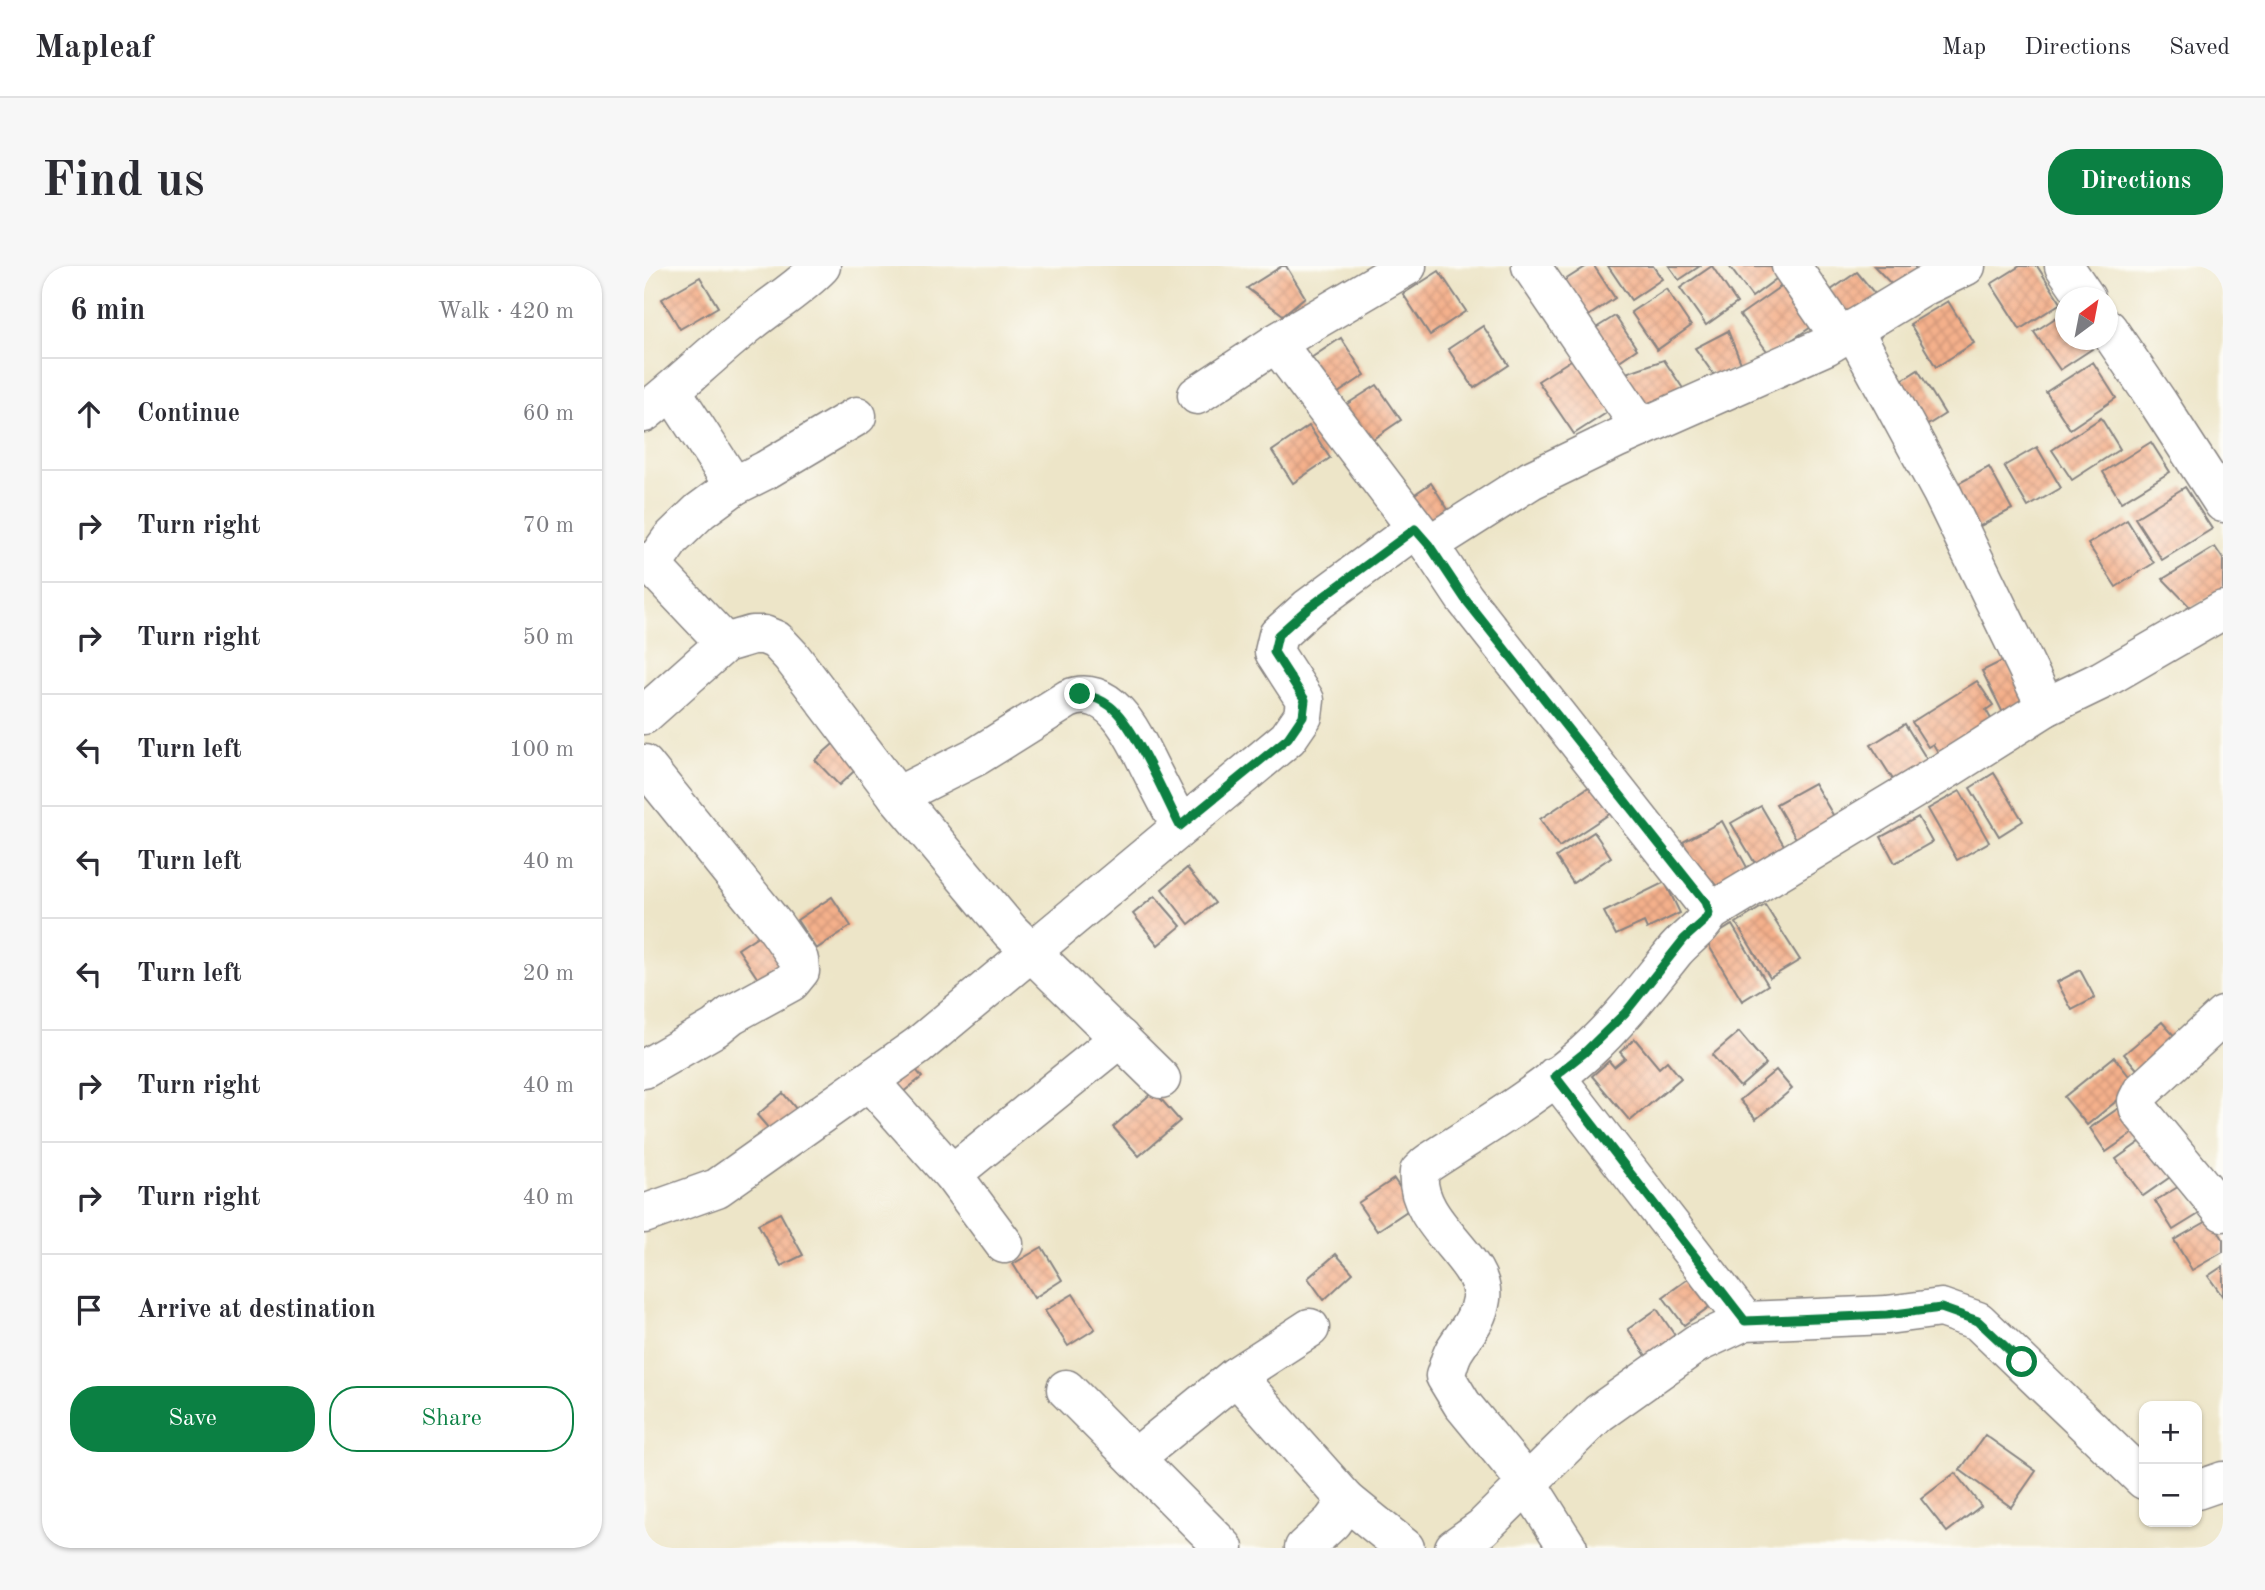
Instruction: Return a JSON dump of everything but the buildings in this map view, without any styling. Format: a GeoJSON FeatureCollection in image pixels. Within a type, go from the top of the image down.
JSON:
{"type":"FeatureCollection","features":[{"type":"Feature","properties":{"kind":"street"},"geometry":{"type":"LineString","coordinates":[[734,486],[658,402],[741,330],[807,281],[821,266]]}},
{"type":"Feature","properties":{"kind":"street"},"geometry":{"type":"LineString","coordinates":[[1197,395],[1276,343],[1407,266]]}},
{"type":"Feature","properties":{"kind":"street"},"geometry":{"type":"LineString","coordinates":[[1531,266],[1641,428]]}},
{"type":"Feature","properties":{"kind":"street"},"geometry":{"type":"LineString","coordinates":[[1791,266],[1846,333],[1942,493],[2046,707]]}},
{"type":"Feature","properties":{"kind":"street"},"geometry":{"type":"LineString","coordinates":[[644,1214],[718,1188],[918,1046],[1288,738],[1303,716],[1305,700],[1274,652],[1278,635],[1308,608],[1422,537],[1531,480],[1826,346],[1925,286],[1966,266]]}},
{"type":"Feature","properties":{"kind":"street"},"geometry":{"type":"LineString","coordinates":[[2064,266],[2078,287]]}},
{"type":"Feature","properties":{"kind":"street"},"geometry":{"type":"LineString","coordinates":[[1276,343],[1422,537],[1465,599],[1705,902],[1709,913]]}},
{"type":"Feature","properties":{"kind":"street"},"geometry":{"type":"LineString","coordinates":[[2118,344],[2223,503]]}},
{"type":"Feature","properties":{"kind":"street"},"geometry":{"type":"LineString","coordinates":[[725,643],[648,564],[700,511],[734,486],[857,416]]}},
{"type":"Feature","properties":{"kind":"street"},"geometry":{"type":"LineString","coordinates":[[1568,1548],[1527,1483],[1462,1404],[1445,1376],[1453,1353],[1474,1323],[1482,1296],[1476,1273],[1433,1221],[1418,1184],[1419,1172],[1584,1053],[1625,1013],[1684,939],[1709,913],[2046,707],[2102,680],[2223,610]]}},
{"type":"Feature","properties":{"kind":"street"},"geometry":{"type":"LineString","coordinates":[[644,715],[725,643],[752,635],[764,635],[776,640],[897,796],[1010,931],[1161,1079]]}},
{"type":"Feature","properties":{"kind":"street"},"geometry":{"type":"LineString","coordinates":[[897,796],[977,756],[1080,694],[1091,696],[1112,707],[1130,729],[1180,826]]}},
{"type":"Feature","properties":{"kind":"street"},"geometry":{"type":"LineString","coordinates":[[644,764],[775,926],[799,960],[800,971],[791,982],[731,1015],[715,1028],[644,1069]]}},
{"type":"Feature","properties":{"kind":"street"},"geometry":{"type":"LineString","coordinates":[[2223,1016],[2142,1091],[2137,1101],[2139,1110],[2223,1212]]}},
{"type":"Feature","properties":{"kind":"street"},"geometry":{"type":"LineString","coordinates":[[953,1174],[1120,1038]]}},
{"type":"Feature","properties":{"kind":"street"},"geometry":{"type":"LineString","coordinates":[[1555,1076],[1745,1321]]}},
{"type":"Feature","properties":{"kind":"street"},"geometry":{"type":"LineString","coordinates":[[869,1081],[953,1174],[1004,1244]]}},
{"type":"Feature","properties":{"kind":"street"},"geometry":{"type":"LineString","coordinates":[[1454,1548],[1482,1528],[1599,1413],[1696,1344],[1745,1321],[1887,1315],[1941,1308],[1978,1321],[2139,1475]]}},
{"type":"Feature","properties":{"kind":"street"},"geometry":{"type":"LineString","coordinates":[[1135,1458],[1236,1376],[1310,1328]]}},
{"type":"Feature","properties":{"kind":"street"},"geometry":{"type":"LineString","coordinates":[[1236,1376],[1347,1501],[1405,1548]]}},
{"type":"Feature","properties":{"kind":"street"},"geometry":{"type":"LineString","coordinates":[[1066,1389],[1224,1548]]}},
{"type":"Feature","properties":{"kind":"street"},"geometry":{"type":"LineString","coordinates":[[2202,1488],[2223,1481]]}},
{"type":"Feature","properties":{"kind":"street"},"geometry":{"type":"LineString","coordinates":[[1304,1548],[1332,1522],[1347,1501]]}},
{"type":"Feature","properties":{"kind":"route"},"geometry":{"type":"LineString","coordinates":[[1080,694],[1091,696],[1112,707],[1130,729],[1180,826],[1288,738],[1303,716],[1305,700],[1274,652],[1278,635],[1308,608],[1415,529],[1465,599],[1705,902],[1709,913],[1684,939],[1625,1013],[1584,1053],[1555,1076],[1745,1321],[1887,1315],[1941,1308],[1978,1321],[2022,1362]]}}]}
